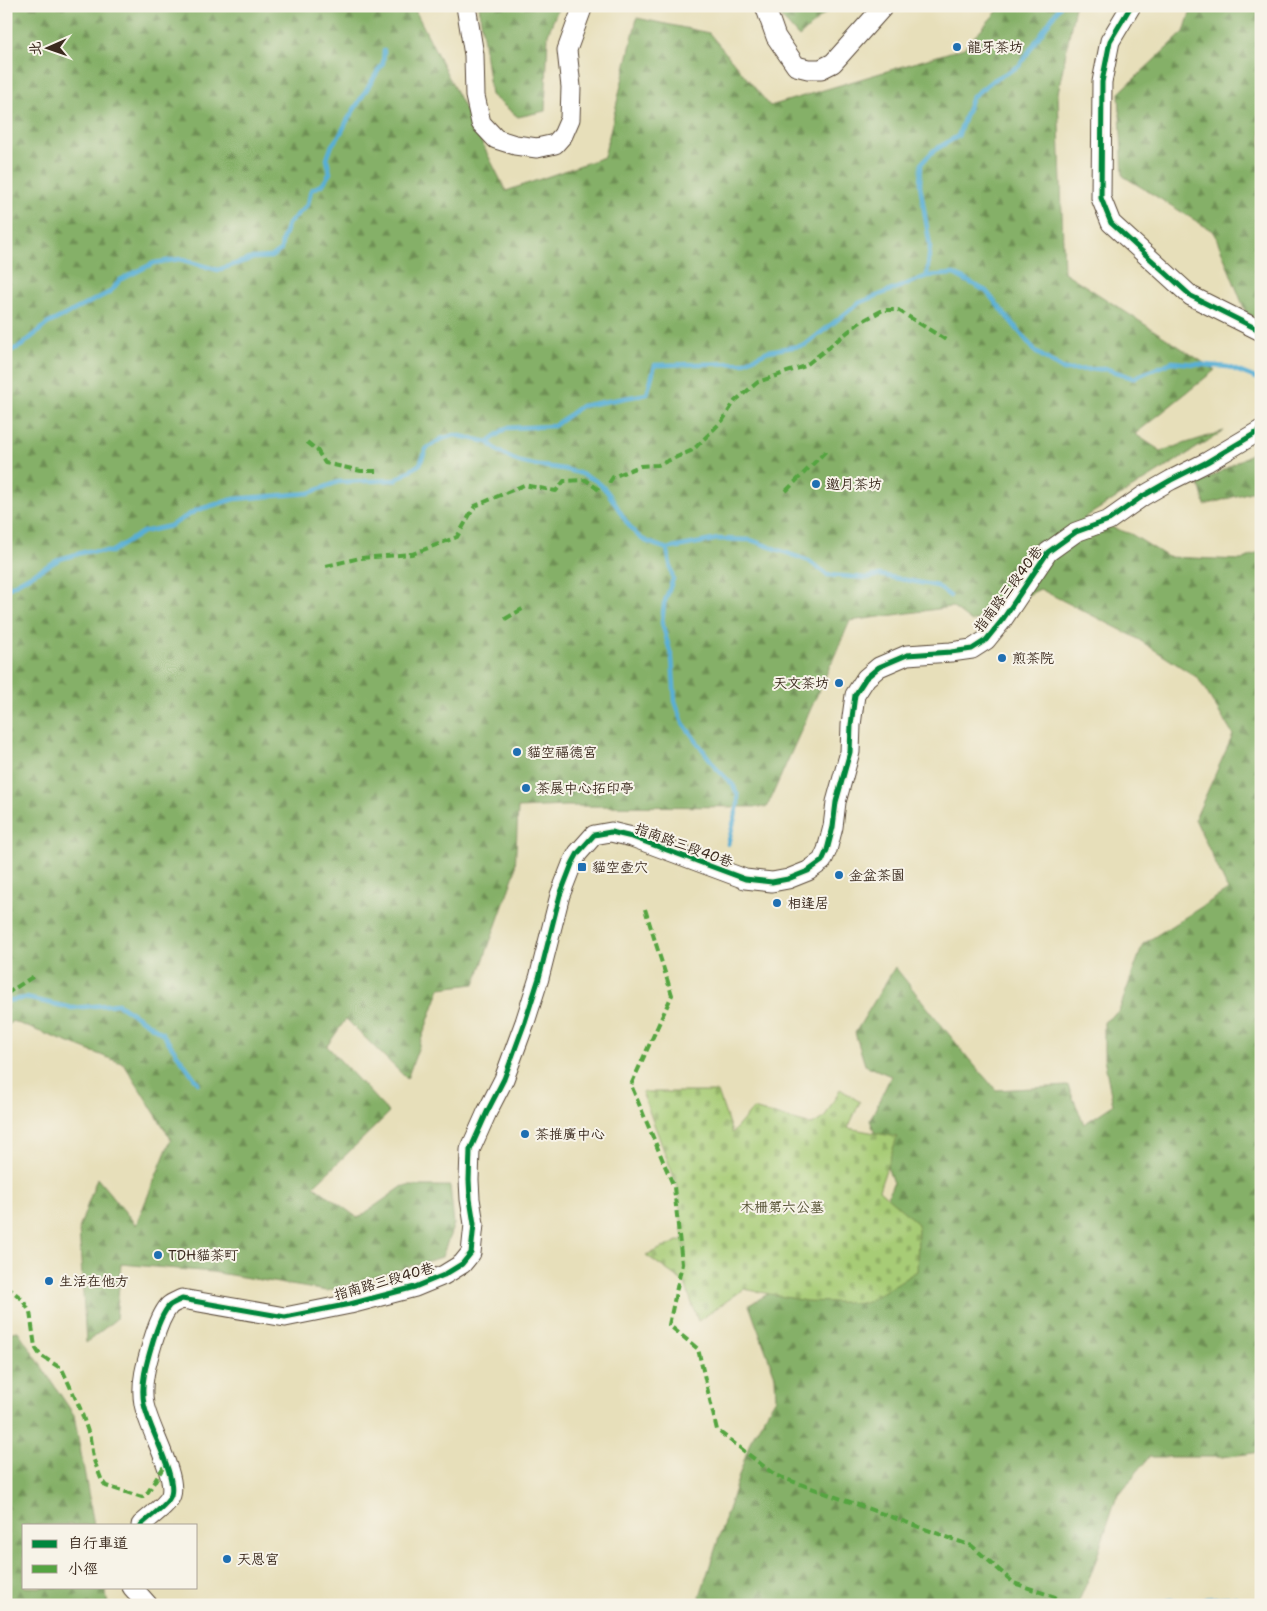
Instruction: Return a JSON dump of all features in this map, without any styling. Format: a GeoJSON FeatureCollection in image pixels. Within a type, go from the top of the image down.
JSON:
{"type":"FeatureCollection","features":[{"type":"Feature","properties":{"kind":"street"},"geometry":{"type":"LineString","coordinates":[[466,6],[474,55],[476,96],[481,123],[496,138],[515,145],[538,148],[555,144],[563,135],[570,119],[571,86],[567,50],[583,6]]}},
{"type":"Feature","properties":{"kind":"street"},"geometry":{"type":"LineString","coordinates":[[765,6],[776,37],[796,66],[808,69],[821,69],[833,63],[884,6]]}},
{"type":"Feature","properties":{"kind":"street"},"geometry":{"type":"LineString","coordinates":[[1131,6],[1110,41],[1102,82],[1101,198],[1111,223],[1191,296],[1261,331]]}},
{"type":"Feature","properties":{"kind":"street","name":"指南路三段40巷"},"geometry":{"type":"LineString","coordinates":[[142,1524],[167,1503],[171,1494],[171,1484],[166,1463],[144,1404],[143,1385],[146,1365],[157,1328],[169,1305],[182,1299],[286,1317],[350,1304],[416,1287],[444,1275],[462,1264],[472,1253],[474,1224],[470,1199],[470,1150],[504,1079],[525,1022],[560,894],[578,853],[594,835],[611,832],[632,837],[745,879],[772,882],[788,879],[808,871],[822,861],[827,850],[833,827],[836,802],[850,752],[855,695],[866,678],[879,667],[907,655],[972,649],[986,640],[1003,619],[1048,552],[1076,532],[1109,520],[1143,496],[1261,430]]}},
{"type":"Feature","properties":{"kind":"street"},"geometry":{"type":"LineString","coordinates":[[133,1588],[148,1605]]}},
{"type":"Feature","properties":{"kind":"green space"},"geometry":{"type":"Polygon","coordinates":[[[6,6],[413,6],[506,191],[604,157],[637,18],[709,33],[770,106],[964,48],[1002,6],[1075,6],[1058,93],[1064,272],[1215,370],[1135,434],[1161,451],[1224,431],[1084,518],[1131,534],[1168,557],[1242,560],[1261,551],[1261,1452],[1222,1457],[1149,1457],[1116,1498],[1093,1569],[1077,1605],[703,1605],[700,1596],[751,1439],[776,1398],[775,1376],[749,1305],[787,1283],[872,1242],[893,1183],[870,1120],[891,1076],[865,1065],[855,1033],[895,967],[996,1090],[1068,1086],[1084,1124],[1113,1105],[1104,1058],[1104,1022],[1119,1011],[1143,944],[1228,890],[1195,819],[1233,735],[1198,678],[1133,636],[1040,589],[972,622],[952,607],[850,621],[767,807],[566,806],[518,808],[515,872],[475,984],[440,988],[407,1079],[346,1019],[327,1046],[389,1113],[314,1186],[358,1218],[403,1186],[450,1186],[454,1224],[442,1257],[327,1291],[212,1272],[121,1264],[116,1319],[86,1343],[79,1229],[97,1178],[136,1225],[171,1139],[124,1064],[12,1021],[6,1028],[6,6]]]}},
{"type":"Feature","properties":{"kind":"green space"},"geometry":{"type":"Polygon","coordinates":[[[479,6],[559,6],[548,34],[545,111],[518,117],[491,95],[479,6]]]}},
{"type":"Feature","properties":{"kind":"green space"},"geometry":{"type":"Polygon","coordinates":[[[771,6],[833,6],[799,37],[771,6]]]}},
{"type":"Feature","properties":{"kind":"green space"},"geometry":{"type":"Polygon","coordinates":[[[1192,6],[1261,6],[1261,321],[1246,313],[1214,232],[1123,176],[1119,93],[1184,32],[1192,6]]]}},
{"type":"Feature","properties":{"kind":"green space"},"geometry":{"type":"Polygon","coordinates":[[[1261,448],[1261,489],[1205,505],[1199,484],[1261,448]]]}},
{"type":"Feature","properties":{"kind":"green space","name":"木柵第六公墓"},"geometry":{"type":"Polygon","coordinates":[[[840,1089],[860,1102],[848,1128],[897,1137],[879,1190],[918,1224],[917,1271],[865,1303],[806,1301],[744,1289],[698,1321],[685,1283],[646,1255],[683,1239],[678,1188],[642,1092],[718,1092],[732,1133],[753,1109],[812,1125],[824,1118],[840,1089]]]}},
{"type":"Feature","properties":{"kind":"green space"},"geometry":{"type":"Polygon","coordinates":[[[18,1331],[74,1415],[94,1524],[22,1524],[22,1588],[105,1588],[108,1605],[6,1605],[6,1333],[18,1331]]]}},
{"type":"Feature","properties":{"kind":"waterway"},"geometry":{"type":"LineString","coordinates":[[927,276],[930,246],[920,185],[921,164],[933,151],[958,136],[972,97],[992,81],[1019,66],[1060,6]]}},
{"type":"Feature","properties":{"kind":"waterway"},"geometry":{"type":"LineString","coordinates":[[6,353],[21,346],[47,324],[110,292],[120,280],[154,263],[180,259],[218,270],[253,258],[271,257],[281,250],[288,224],[308,204],[311,190],[323,184],[330,173],[327,159],[332,145],[383,63],[384,51]]}},
{"type":"Feature","properties":{"kind":"waterway"},"geometry":{"type":"LineString","coordinates":[[6,589],[60,559],[88,551],[111,552],[143,532],[170,526],[197,510],[234,499],[309,493],[338,482],[396,480],[420,464],[426,449],[441,439],[455,435],[488,442],[506,428],[554,426],[581,406],[647,394],[655,365],[743,363],[768,351],[805,345],[859,303],[927,276],[954,274],[986,291],[1036,352],[1064,370],[1107,369],[1133,378],[1172,362],[1228,367],[1261,380]]}},
{"type":"Feature","properties":{"kind":"waterway"},"geometry":{"type":"LineString","coordinates":[[488,442],[501,453],[513,459],[538,466],[577,472],[591,478],[606,490],[635,533],[642,539],[667,549],[673,579],[664,604],[662,623],[672,658],[675,701],[683,723],[717,769],[733,785],[738,796],[738,805],[728,844]]}},
{"type":"Feature","properties":{"kind":"waterway"},"geometry":{"type":"LineString","coordinates":[[667,549],[718,539],[751,540],[809,561],[827,575],[867,578],[880,575],[937,586],[950,596]]}},
{"type":"Feature","properties":{"kind":"waterway"},"geometry":{"type":"LineString","coordinates":[[6,1001],[26,998],[72,1008],[118,1004],[162,1033],[198,1083]]}},
{"type":"Feature","properties":{"kind":"waterway"},"geometry":{"type":"LineString","coordinates":[[1196,1605],[1206,1599],[1235,1597],[1234,1605]]}},
{"type":"Feature","properties":{"kind":"waterway"},"geometry":{"type":"LineString","coordinates":[[1155,1605],[1171,1600],[1180,1605]]}},
{"type":"Feature","properties":{"kind":"marked path"},"geometry":{"type":"LineString","coordinates":[[609,483],[613,477],[640,466],[658,465],[693,450],[723,420],[735,401],[758,382],[805,366],[859,323],[883,310],[898,310],[946,340]]}},
{"type":"Feature","properties":{"kind":"marked path"},"geometry":{"type":"LineString","coordinates":[[307,442],[317,450],[325,463],[361,471],[379,471]]}},
{"type":"Feature","properties":{"kind":"marked path"},"geometry":{"type":"LineString","coordinates":[[786,491],[828,449]]}},
{"type":"Feature","properties":{"kind":"marked path"},"geometry":{"type":"LineString","coordinates":[[326,566],[360,558],[412,554],[457,537],[475,506],[524,485],[556,491],[564,481],[586,480],[599,490]]}},
{"type":"Feature","properties":{"kind":"marked path"},"geometry":{"type":"LineString","coordinates":[[505,619],[526,607]]}},
{"type":"Feature","properties":{"kind":"marked path"},"geometry":{"type":"LineString","coordinates":[[645,909],[672,995],[631,1085],[674,1187],[682,1264],[669,1325],[698,1349],[717,1430],[775,1475],[972,1546],[1014,1583],[1055,1597],[1064,1605]]}},
{"type":"Feature","properties":{"kind":"marked path"},"geometry":{"type":"LineString","coordinates":[[6,994],[34,976]]}},
{"type":"Feature","properties":{"kind":"marked path"},"geometry":{"type":"LineString","coordinates":[[6,1286],[22,1299],[30,1312],[35,1347],[40,1355],[62,1369],[80,1408],[90,1438],[93,1458],[102,1481],[106,1486],[142,1497],[148,1492],[166,1463]]}},
{"type":"Feature","properties":{"kind":"cycle path"},"geometry":{"type":"LineString","coordinates":[[1131,6],[1110,41],[1102,82],[1101,198],[1111,223],[1191,296],[1261,331]]}},
{"type":"Feature","properties":{"kind":"cycle path"},"geometry":{"type":"LineString","coordinates":[[142,1524],[162,1507],[171,1495],[170,1476],[147,1414],[143,1396],[146,1364],[154,1337],[166,1309],[170,1305],[182,1299],[285,1317],[350,1304],[415,1287],[444,1275],[462,1264],[471,1253],[474,1224],[470,1199],[470,1150],[504,1079],[525,1022],[539,978],[560,895],[572,864],[578,853],[594,835],[611,832],[632,837],[745,879],[772,882],[788,879],[808,871],[822,861],[827,850],[833,827],[836,802],[850,752],[855,695],[866,678],[879,667],[907,655],[972,649],[986,640],[1003,619],[1048,552],[1076,532],[1109,520],[1143,496],[1207,462],[1261,430]]}},
{"type":"Feature","properties":{"kind":"place","name":"龍牙茶坊"},"geometry":{"type":"Point","coordinates":[957,47]}},
{"type":"Feature","properties":{"kind":"place","name":"邀月茶坊"},"geometry":{"type":"Point","coordinates":[816,484]}},
{"type":"Feature","properties":{"kind":"place","name":"煎茶院"},"geometry":{"type":"Point","coordinates":[1002,658]}},
{"type":"Feature","properties":{"kind":"place","name":"天文茶坊"},"geometry":{"type":"Point","coordinates":[839,683]}},
{"type":"Feature","properties":{"kind":"place","name":"貓空福德宮"},"geometry":{"type":"Point","coordinates":[517,752]}},
{"type":"Feature","properties":{"kind":"place","name":"茶展中心拓印亭"},"geometry":{"type":"Point","coordinates":[526,788]}},
{"type":"Feature","properties":{"kind":"place","name":"貓空壺穴"},"geometry":{"type":"Point","coordinates":[582,867]}},
{"type":"Feature","properties":{"kind":"place","name":"金盆茶園"},"geometry":{"type":"Point","coordinates":[839,875]}},
{"type":"Feature","properties":{"kind":"place","name":"相逢居"},"geometry":{"type":"Point","coordinates":[777,903]}},
{"type":"Feature","properties":{"kind":"place","name":"茶推廣中心"},"geometry":{"type":"Point","coordinates":[525,1134]}},
{"type":"Feature","properties":{"kind":"place","name":"TDH貓茶町"},"geometry":{"type":"Point","coordinates":[158,1255]}},
{"type":"Feature","properties":{"kind":"place","name":"生活在他方"},"geometry":{"type":"Point","coordinates":[49,1281]}},
{"type":"Feature","properties":{"kind":"place","name":"天恩宮"},"geometry":{"type":"Point","coordinates":[227,1559]}}]}
